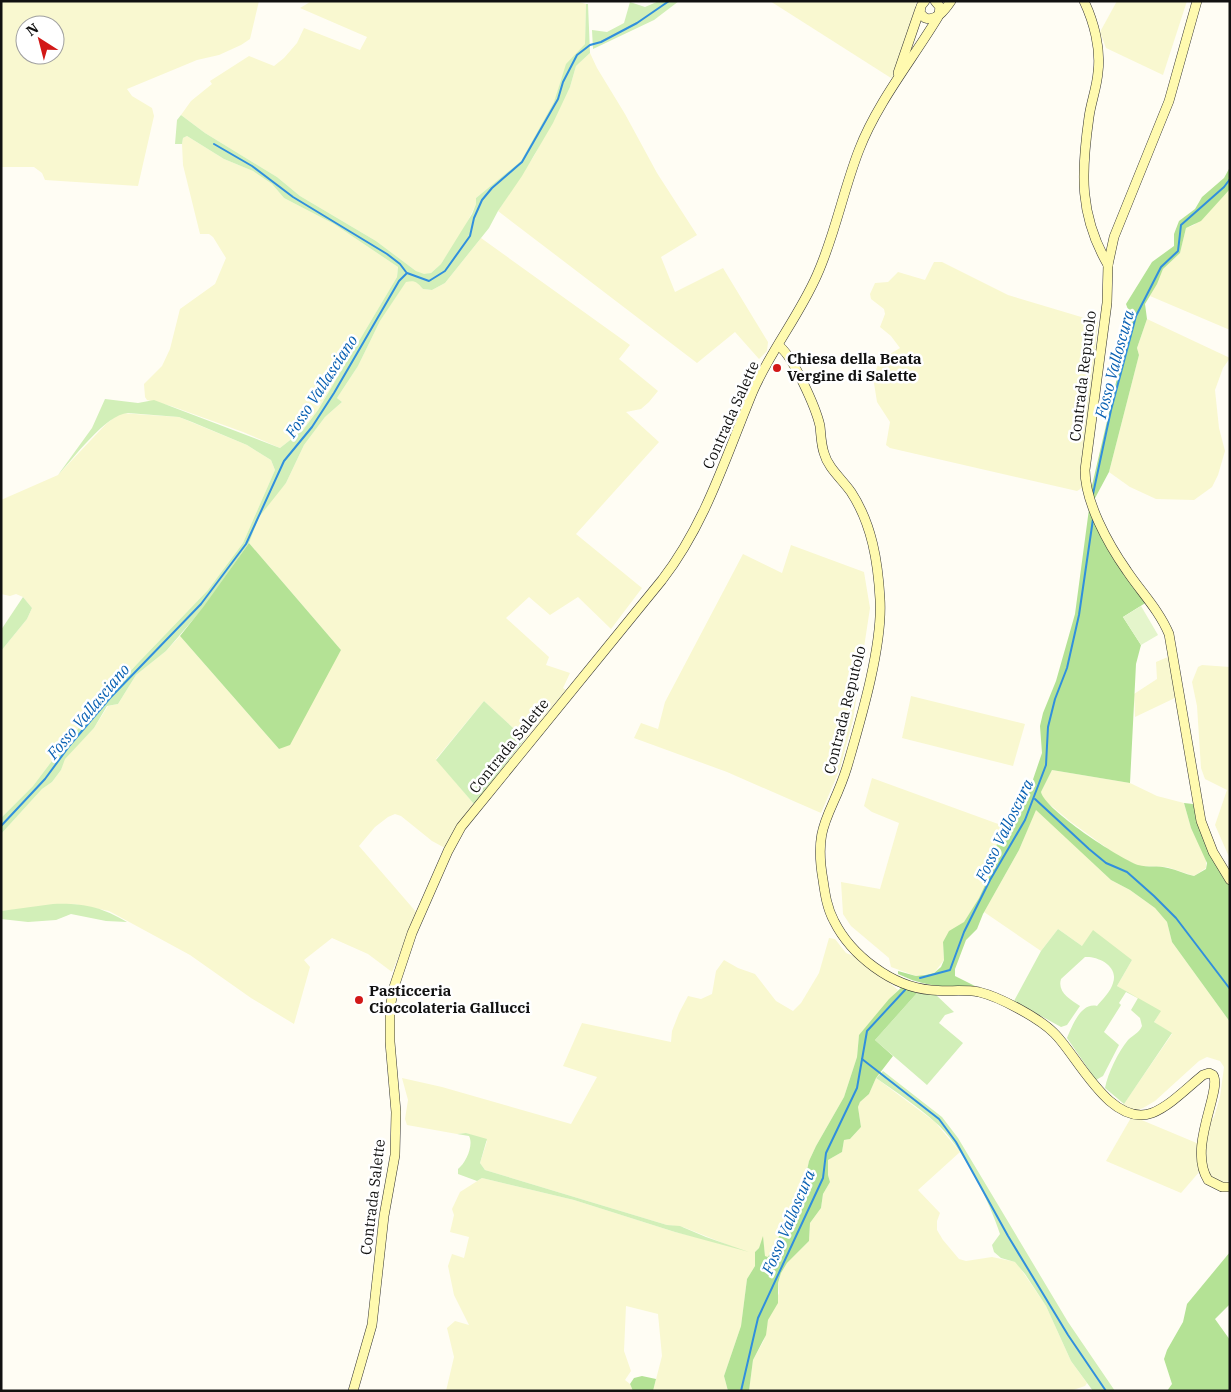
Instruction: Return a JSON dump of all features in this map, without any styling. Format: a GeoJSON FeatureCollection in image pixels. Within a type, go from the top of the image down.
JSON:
{"type":"FeatureCollection","features":[{"type":"Feature","properties":{"kind":"street"},"geometry":{"type":"LineString","coordinates":[[922,4],[922,16],[928,20],[938,15],[940,7],[936,1]]}},
{"type":"Feature","properties":{"kind":"street"},"geometry":{"type":"LineString","coordinates":[[891,92],[938,15],[951,1]]}},
{"type":"Feature","properties":{"kind":"street","name":"Contrada Reputolo"},"geometry":{"type":"LineString","coordinates":[[1084,1],[1099,56],[1098,73],[1089,116],[1083,193],[1090,227],[1108,265],[1107,303],[1085,470],[1085,485],[1088,498],[1114,551],[1163,619],[1169,634],[1201,821],[1213,852],[1230,880]]}},
{"type":"Feature","properties":{"kind":"street"},"geometry":{"type":"LineString","coordinates":[[1108,265],[1114,237],[1169,101],[1197,1]]}},
{"type":"Feature","properties":{"kind":"street"},"geometry":{"type":"LineString","coordinates":[[891,92],[922,4]]}},
{"type":"Feature","properties":{"kind":"street","name":"Contrada Salette"},"geometry":{"type":"LineString","coordinates":[[353,1391],[372,1325],[384,1216],[395,1155],[396,1112],[391,1060],[390,1008],[400,964],[412,933],[448,851],[461,828],[679,558],[705,510],[757,383],[794,321],[818,274],[859,149],[891,92]]}},
{"type":"Feature","properties":{"kind":"street","name":"Contrada Reputolo"},"geometry":{"type":"LineString","coordinates":[[779,346],[792,359],[817,416],[823,451],[827,461],[861,509],[872,538],[880,601],[879,628],[874,656],[855,738],[846,771],[821,831],[818,846],[827,903],[833,920],[844,937],[860,954],[882,972],[908,985],[930,990],[965,990],[983,993],[1037,1020],[1059,1037],[1098,1090],[1129,1113],[1138,1115],[1151,1113],[1203,1075],[1213,1074],[1215,1083],[1204,1124],[1200,1162],[1208,1180],[1222,1187],[1230,1187]]}},
{"type":"Feature","properties":{"kind":"green space"},"geometry":{"type":"Polygon","coordinates":[[[1,1],[259,1],[250,39],[241,45],[219,55],[197,60],[127,89],[132,96],[152,108],[154,116],[138,186],[45,180],[42,173],[34,167],[1,167],[1,1]]]}},
{"type":"Feature","properties":{"kind":"green space"},"geometry":{"type":"Polygon","coordinates":[[[576,1],[586,4],[585,44],[561,79],[555,102],[521,161],[476,198],[476,204],[463,231],[441,264],[431,273],[424,275],[416,271],[376,241],[300,196],[277,177],[205,133],[181,115],[191,101],[212,84],[210,81],[249,56],[274,66],[297,43],[304,28],[360,50],[367,37],[300,8],[310,2],[576,1]]]}},
{"type":"Feature","properties":{"kind":"green space"},"geometry":{"type":"Polygon","coordinates":[[[659,1],[679,1],[654,20],[593,49],[592,30],[607,32],[624,23],[630,2],[645,7],[659,1]]]}},
{"type":"Feature","properties":{"kind":"green space"},"geometry":{"type":"Polygon","coordinates":[[[770,1],[917,1],[895,76],[891,78],[770,1]]]}},
{"type":"Feature","properties":{"kind":"green space"},"geometry":{"type":"Polygon","coordinates":[[[1117,1],[1187,1],[1163,75],[1106,48],[1100,32],[1117,1]]]}},
{"type":"Feature","properties":{"kind":"green space"},"geometry":{"type":"Polygon","coordinates":[[[586,4],[588,4],[590,53],[576,66],[570,87],[553,123],[489,228],[445,283],[432,290],[423,289],[414,281],[406,282],[380,321],[358,366],[337,398],[342,402],[325,417],[304,445],[286,483],[259,517],[249,543],[204,607],[166,651],[136,675],[118,704],[107,706],[94,728],[65,759],[61,770],[52,782],[42,789],[1,834],[1,818],[33,786],[67,741],[208,590],[243,543],[275,470],[271,460],[247,445],[192,422],[179,417],[128,413],[119,415],[100,429],[58,475],[92,428],[105,399],[138,403],[154,400],[280,448],[303,430],[318,410],[397,277],[398,267],[334,224],[284,198],[272,184],[253,171],[224,159],[187,136],[183,138],[182,144],[175,144],[177,120],[181,115],[205,133],[277,177],[300,196],[376,241],[416,271],[424,274],[431,273],[441,264],[472,214],[476,198],[521,161],[554,102],[566,64],[585,44],[586,4]]]}},
{"type":"Feature","properties":{"kind":"green space"},"geometry":{"type":"Polygon","coordinates":[[[590,53],[657,173],[697,235],[661,257],[675,292],[723,268],[768,342],[767,351],[759,359],[735,332],[697,363],[498,211],[534,156],[570,87],[576,66],[590,53]]]}},
{"type":"Feature","properties":{"kind":"green space"},"geometry":{"type":"Polygon","coordinates":[[[187,136],[224,159],[253,171],[272,184],[284,198],[334,224],[398,267],[397,277],[318,410],[303,430],[280,448],[243,432],[171,406],[147,400],[145,397],[144,384],[162,366],[170,349],[180,309],[215,284],[226,258],[213,237],[209,234],[200,234],[183,165],[182,144],[183,138],[187,136]]]}},
{"type":"Feature","properties":{"kind":"green space"},"geometry":{"type":"Polygon","coordinates":[[[1230,167],[1230,189],[1201,221],[1186,228],[1180,253],[1163,269],[1157,284],[1145,304],[1147,319],[1137,348],[1139,355],[1109,472],[1094,500],[1090,494],[1131,318],[1126,304],[1152,262],[1174,246],[1174,234],[1179,221],[1195,209],[1202,197],[1224,178],[1230,167]]]}},
{"type":"Feature","properties":{"kind":"green space"},"geometry":{"type":"Polygon","coordinates":[[[1230,189],[1230,330],[1150,296],[1163,269],[1180,253],[1186,228],[1194,225],[1230,189]]]}},
{"type":"Feature","properties":{"kind":"green space"},"geometry":{"type":"Polygon","coordinates":[[[481,238],[630,345],[619,359],[658,391],[641,409],[626,412],[659,442],[576,534],[642,588],[611,629],[578,597],[550,615],[529,597],[506,618],[549,657],[546,665],[570,673],[563,688],[566,690],[525,739],[484,701],[436,759],[474,804],[445,848],[432,841],[401,816],[395,814],[375,827],[359,846],[417,913],[392,972],[368,954],[332,938],[304,960],[310,967],[294,1024],[251,998],[190,955],[109,911],[74,904],[1,911],[1,834],[42,789],[52,782],[61,770],[64,759],[94,728],[108,706],[118,704],[136,675],[166,651],[180,636],[279,749],[341,650],[249,543],[255,527],[264,508],[286,483],[304,445],[325,417],[342,402],[337,398],[358,366],[380,321],[406,281],[413,280],[418,282],[423,289],[432,290],[445,283],[481,238]]]}},
{"type":"Feature","properties":{"kind":"green space"},"geometry":{"type":"Polygon","coordinates":[[[934,262],[942,262],[1008,295],[1098,322],[1082,488],[1077,491],[890,448],[886,445],[890,422],[877,402],[873,377],[880,360],[900,348],[891,336],[880,327],[885,314],[884,309],[871,299],[870,294],[875,283],[888,282],[898,272],[925,280],[934,262]]]}},
{"type":"Feature","properties":{"kind":"green space"},"geometry":{"type":"Polygon","coordinates":[[[1147,319],[1230,358],[1223,368],[1215,390],[1219,428],[1225,451],[1218,475],[1212,487],[1194,500],[1156,499],[1130,487],[1109,472],[1139,355],[1137,348],[1147,319]]]}},
{"type":"Feature","properties":{"kind":"green space"},"geometry":{"type":"Polygon","coordinates":[[[120,413],[179,417],[247,445],[271,460],[275,470],[243,543],[208,590],[67,741],[33,786],[1,818],[1,651],[27,619],[32,608],[23,597],[16,594],[10,596],[1,594],[1,500],[58,475],[106,424],[120,413]]]}},
{"type":"Feature","properties":{"kind":"green space"},"geometry":{"type":"Polygon","coordinates":[[[1089,509],[1147,602],[1123,617],[1141,645],[1136,664],[1130,783],[1052,770],[1041,792],[1055,810],[1068,821],[1100,844],[1129,861],[1138,865],[1164,867],[1194,876],[1206,869],[1207,863],[1191,828],[1184,803],[1193,804],[1210,851],[1230,884],[1230,1022],[1172,942],[1167,922],[1155,908],[1130,890],[1111,880],[1036,810],[1019,850],[983,914],[977,929],[966,940],[955,969],[955,976],[975,986],[935,986],[917,982],[898,974],[898,971],[916,976],[925,975],[934,973],[941,967],[944,960],[943,942],[949,931],[964,922],[979,898],[992,870],[998,838],[1016,819],[1027,797],[1042,753],[1040,726],[1043,713],[1056,681],[1075,614],[1089,509]]]}},
{"type":"Feature","properties":{"kind":"green space"},"geometry":{"type":"Polygon","coordinates":[[[249,543],[341,650],[290,745],[279,749],[180,636],[249,543]]]}},
{"type":"Feature","properties":{"kind":"green space"},"geometry":{"type":"Polygon","coordinates":[[[791,545],[864,572],[870,608],[853,720],[840,769],[821,813],[727,772],[634,738],[641,723],[658,729],[665,702],[743,554],[782,573],[791,545]]]}},
{"type":"Feature","properties":{"kind":"green space"},"geometry":{"type":"Polygon","coordinates":[[[23,597],[32,608],[27,619],[1,651],[1,630],[23,597]]]}},
{"type":"Feature","properties":{"kind":"green space"},"geometry":{"type":"Polygon","coordinates":[[[1141,606],[1158,635],[1141,645],[1123,617],[1141,606]]]}},
{"type":"Feature","properties":{"kind":"green space"},"geometry":{"type":"Polygon","coordinates":[[[1170,656],[1177,697],[1135,717],[1134,694],[1157,679],[1156,662],[1170,656]]]}},
{"type":"Feature","properties":{"kind":"green space"},"geometry":{"type":"Polygon","coordinates":[[[1202,665],[1230,667],[1230,859],[1215,825],[1227,790],[1205,779],[1201,768],[1197,706],[1192,682],[1198,667],[1202,665]]]}},
{"type":"Feature","properties":{"kind":"green space"},"geometry":{"type":"Polygon","coordinates":[[[911,696],[1025,724],[1013,766],[902,738],[911,696]]]}},
{"type":"Feature","properties":{"kind":"green space"},"geometry":{"type":"Polygon","coordinates":[[[484,701],[525,739],[474,804],[436,760],[484,701]]]}},
{"type":"Feature","properties":{"kind":"green space"},"geometry":{"type":"Polygon","coordinates":[[[1052,770],[1130,783],[1157,796],[1184,803],[1191,828],[1206,856],[1206,868],[1194,876],[1167,867],[1139,866],[1118,856],[1042,798],[1041,792],[1052,770]]]}},
{"type":"Feature","properties":{"kind":"green space"},"geometry":{"type":"Polygon","coordinates":[[[872,778],[1001,825],[1005,829],[998,838],[992,870],[979,898],[964,922],[943,942],[944,960],[934,973],[916,976],[891,967],[889,958],[851,926],[843,914],[841,882],[880,889],[899,823],[872,812],[864,806],[872,778]]]}},
{"type":"Feature","properties":{"kind":"green space"},"geometry":{"type":"Polygon","coordinates":[[[1036,809],[1111,880],[1130,890],[1155,908],[1167,922],[1172,942],[1230,1022],[1230,1181],[1219,1183],[1209,1175],[1204,1157],[1209,1122],[1214,1117],[1220,1097],[1224,1067],[1220,1061],[1207,1057],[1199,1061],[1155,1101],[1143,1108],[1136,1111],[1123,1105],[1172,1034],[1154,1022],[1160,1012],[1117,986],[1132,960],[1082,946],[1058,929],[1041,951],[984,912],[1019,850],[1036,809]]]}},
{"type":"Feature","properties":{"kind":"green space"},"geometry":{"type":"Polygon","coordinates":[[[53,904],[74,904],[92,907],[127,922],[106,921],[71,914],[56,920],[28,922],[1,919],[1,911],[53,904]]]}},
{"type":"Feature","properties":{"kind":"green space"},"geometry":{"type":"Polygon","coordinates":[[[1058,929],[1082,946],[1093,930],[1132,960],[1117,986],[1161,1011],[1154,1022],[1172,1033],[1124,1104],[1105,1088],[1111,1069],[1121,1050],[1142,1026],[1140,1018],[1131,1010],[1138,998],[1126,992],[1119,1003],[1121,1005],[1104,1032],[1119,1045],[1103,1076],[1096,1080],[1067,1038],[1074,1022],[1082,1011],[1091,1006],[1097,1006],[1110,989],[1114,977],[1113,972],[1106,963],[1096,958],[1085,957],[1061,979],[1060,984],[1063,991],[1080,1006],[1067,1025],[1061,1027],[1014,1001],[1041,951],[1058,929]]]}},
{"type":"Feature","properties":{"kind":"green space"},"geometry":{"type":"Polygon","coordinates":[[[829,938],[835,939],[846,953],[861,959],[898,990],[859,1035],[857,1057],[844,1097],[816,1146],[809,1161],[802,1193],[768,1257],[765,1256],[763,1238],[755,1252],[755,1266],[747,1279],[741,1326],[724,1376],[728,1391],[653,1391],[662,1356],[658,1314],[626,1306],[624,1351],[631,1371],[625,1380],[630,1384],[633,1391],[446,1391],[454,1357],[447,1328],[455,1321],[469,1325],[454,1295],[448,1266],[452,1254],[464,1258],[469,1237],[450,1232],[454,1215],[452,1209],[460,1192],[482,1178],[574,1200],[675,1232],[728,1245],[683,1227],[667,1225],[485,1170],[480,1163],[487,1141],[466,1133],[457,1134],[407,1125],[405,1119],[408,1100],[402,1078],[442,1087],[571,1124],[597,1077],[563,1066],[582,1023],[671,1042],[672,1031],[688,996],[701,999],[712,994],[716,971],[724,960],[738,968],[755,974],[776,1001],[793,1011],[801,1003],[819,973],[829,938]]]}},
{"type":"Feature","properties":{"kind":"green space"},"geometry":{"type":"Polygon","coordinates":[[[902,987],[917,993],[875,1040],[893,1056],[876,1078],[869,1094],[860,1102],[858,1107],[861,1127],[850,1139],[844,1140],[842,1152],[828,1160],[830,1182],[823,1194],[821,1208],[810,1223],[809,1241],[787,1263],[781,1273],[778,1283],[778,1303],[768,1320],[766,1335],[753,1360],[749,1391],[728,1391],[724,1376],[741,1326],[747,1279],[755,1266],[755,1252],[759,1248],[763,1236],[765,1256],[768,1257],[802,1193],[809,1161],[844,1097],[857,1057],[859,1035],[889,999],[902,987]]]}},
{"type":"Feature","properties":{"kind":"green space"},"geometry":{"type":"Polygon","coordinates":[[[917,993],[935,994],[954,1012],[945,1015],[939,1023],[963,1043],[927,1085],[875,1040],[917,993]]]}},
{"type":"Feature","properties":{"kind":"green space"},"geometry":{"type":"Polygon","coordinates":[[[883,1071],[942,1117],[958,1138],[1068,1322],[1115,1391],[1093,1391],[1071,1361],[1046,1306],[1025,1274],[1015,1262],[1001,1258],[994,1252],[992,1245],[1000,1234],[974,1174],[955,1144],[935,1122],[876,1078],[883,1071]]]}},
{"type":"Feature","properties":{"kind":"green space"},"geometry":{"type":"Polygon","coordinates":[[[876,1078],[935,1122],[960,1152],[918,1190],[940,1213],[937,1221],[937,1230],[943,1240],[959,1259],[966,1261],[992,1257],[1016,1262],[1046,1306],[1071,1361],[1087,1383],[1085,1386],[1070,1391],[749,1391],[753,1360],[764,1340],[768,1320],[779,1293],[778,1283],[781,1273],[787,1263],[809,1241],[810,1223],[821,1208],[823,1194],[830,1182],[828,1160],[842,1152],[844,1140],[850,1139],[861,1127],[858,1107],[860,1102],[869,1094],[876,1078]]]}},
{"type":"Feature","properties":{"kind":"green space"},"geometry":{"type":"Polygon","coordinates":[[[1132,1116],[1199,1144],[1200,1171],[1181,1193],[1106,1161],[1132,1116]]]}},
{"type":"Feature","properties":{"kind":"green space"},"geometry":{"type":"Polygon","coordinates":[[[466,1133],[487,1139],[480,1163],[485,1170],[667,1225],[680,1226],[749,1252],[675,1232],[574,1200],[482,1178],[477,1181],[458,1174],[458,1169],[466,1158],[471,1144],[469,1136],[457,1134],[466,1133]]]}},
{"type":"Feature","properties":{"kind":"green space"},"geometry":{"type":"Polygon","coordinates":[[[1230,1252],[1230,1304],[1215,1319],[1230,1340],[1230,1391],[1167,1391],[1172,1384],[1164,1359],[1183,1322],[1187,1304],[1230,1252]]]}},
{"type":"Feature","properties":{"kind":"green space"},"geometry":{"type":"Polygon","coordinates":[[[642,1376],[656,1379],[653,1391],[633,1391],[630,1384],[634,1378],[642,1376]]]}},
{"type":"Feature","properties":{"kind":"waterway","name":"Fosso Vallasciano"},"geometry":{"type":"LineString","coordinates":[[1,826],[45,779],[70,745],[110,698],[201,604],[246,544],[284,461],[312,427],[334,393],[399,281],[407,273],[429,281],[445,271],[470,236],[474,218],[482,200],[492,188],[522,162],[558,99],[563,82],[577,55],[590,45],[601,42],[637,23],[669,1]]}},
{"type":"Feature","properties":{"kind":"waterway"},"geometry":{"type":"LineString","coordinates":[[214,144],[252,166],[293,197],[387,254],[400,264],[406,272]]}},
{"type":"Feature","properties":{"kind":"waterway","name":"Fosso Valloscura"},"geometry":{"type":"LineString","coordinates":[[1093,494],[1111,410],[1136,316],[1161,267],[1178,251],[1181,225],[1224,187],[1230,179]]}},
{"type":"Feature","properties":{"kind":"waterway","name":"Fosso Valloscura"},"geometry":{"type":"LineString","coordinates":[[920,978],[950,970],[964,932],[990,880],[1025,820],[1046,765],[1048,727],[1055,699],[1067,668],[1079,615],[1093,519]]}},
{"type":"Feature","properties":{"kind":"waterway"},"geometry":{"type":"LineString","coordinates":[[1035,799],[1106,863],[1127,872],[1154,896],[1176,918],[1230,989]]}},
{"type":"Feature","properties":{"kind":"waterway","name":"Fosso Valloscura"},"geometry":{"type":"LineString","coordinates":[[741,1391],[758,1318],[823,1178],[826,1153],[857,1088],[867,1031],[905,990]]}},
{"type":"Feature","properties":{"kind":"waterway"},"geometry":{"type":"LineString","coordinates":[[862,1059],[939,1119],[956,1142],[1008,1236],[1068,1335],[1106,1391]]}},
{"type":"Feature","properties":{"kind":"place","name":"Chiesa della Beata Vergine di Salette"},"geometry":{"type":"Point","coordinates":[777,368]}},
{"type":"Feature","properties":{"kind":"place","name":"Pasticceria Cioccolateria Gallucci"},"geometry":{"type":"Point","coordinates":[359,1000]}}]}
